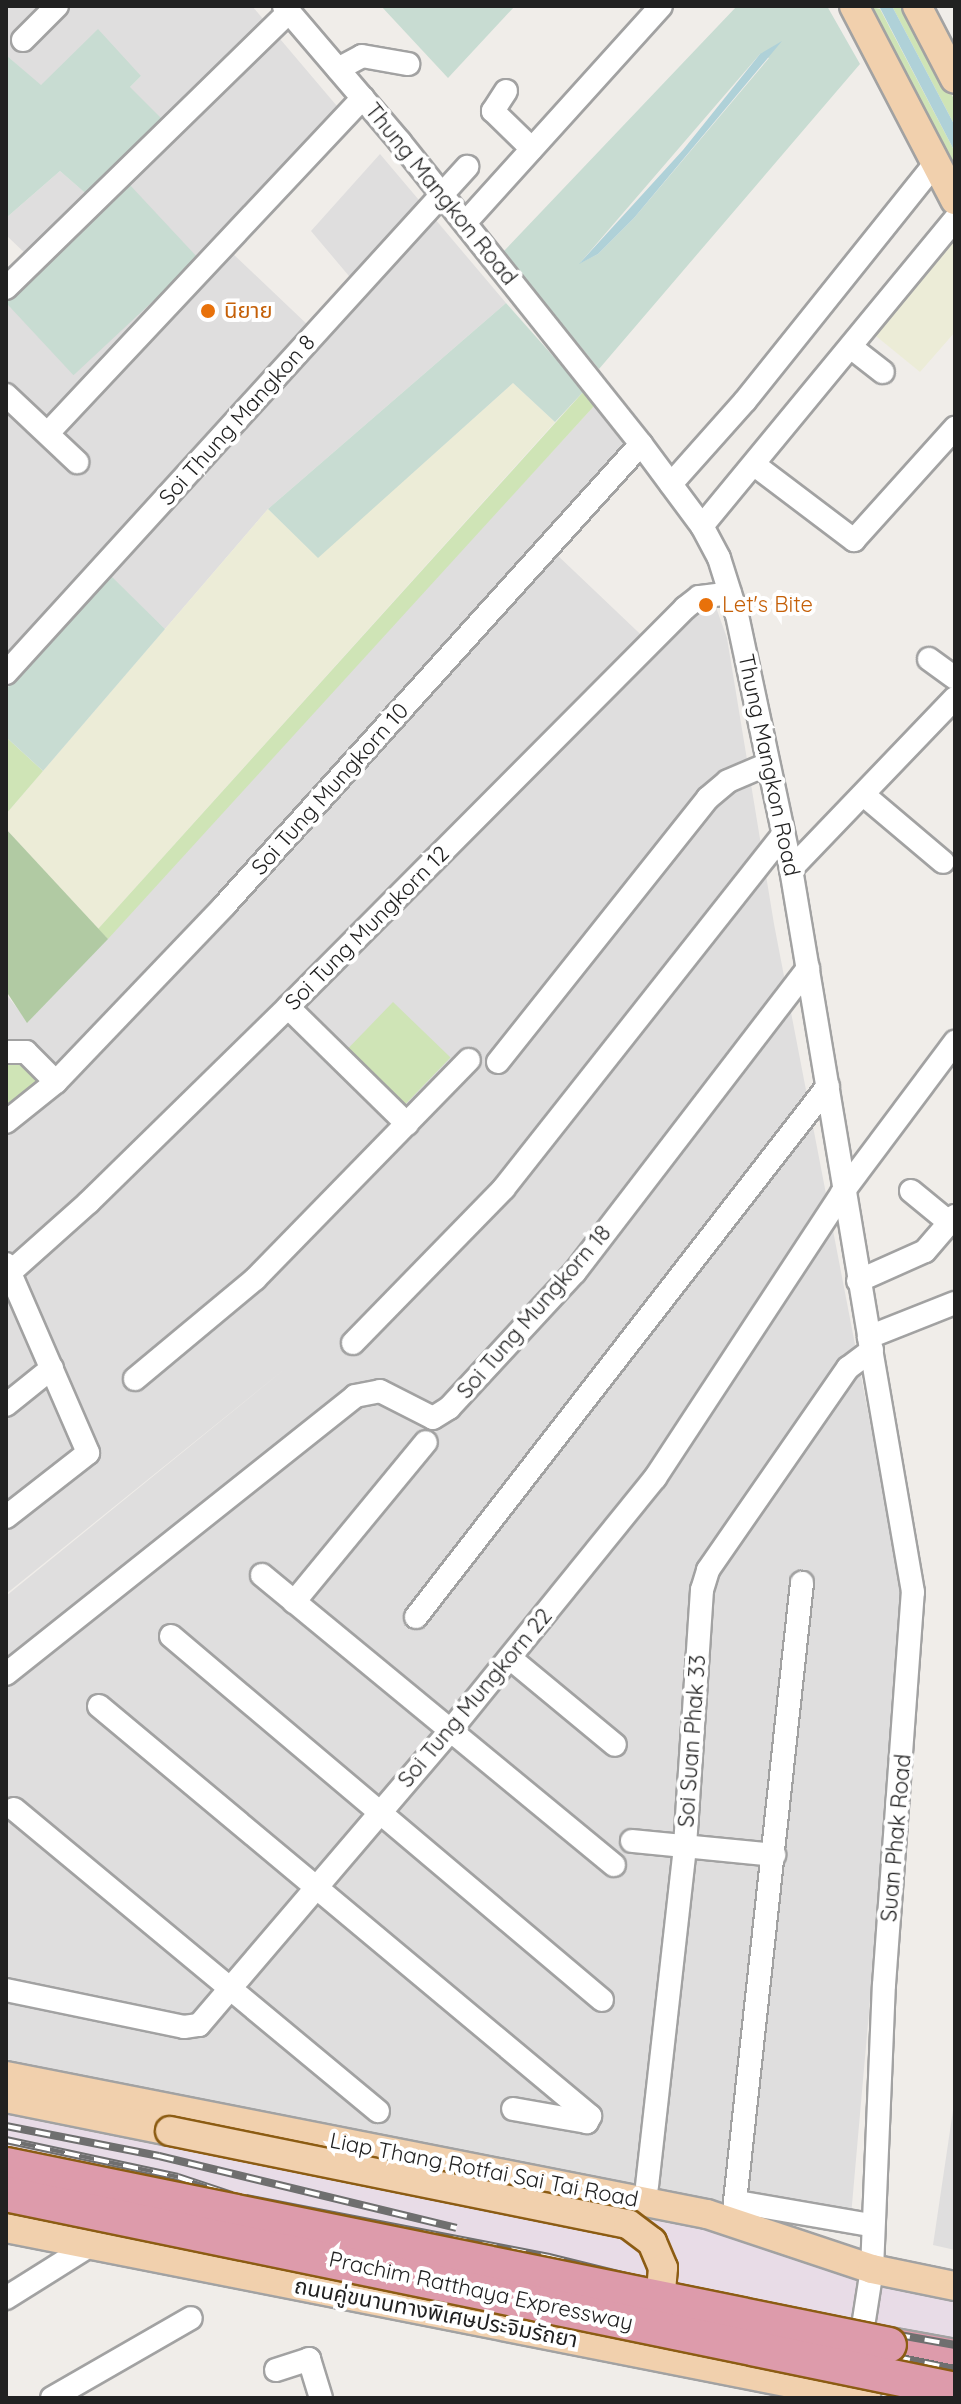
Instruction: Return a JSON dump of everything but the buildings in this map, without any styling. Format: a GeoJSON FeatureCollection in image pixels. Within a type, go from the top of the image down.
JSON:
{"type":"FeatureCollection","features":[{"type":"Feature","properties":{"kind":"highway","name":"Prachim Ratthaya Expressway"},"geometry":{"type":"LineString","coordinates":[[6,2165],[703,2311],[955,2357]]}},
{"type":"Feature","properties":{"kind":"highway","name":"Prachim Ratthaya Expressway"},"geometry":{"type":"LineString","coordinates":[[6,2194],[955,2390]]}},
{"type":"Feature","properties":{"kind":"main road"},"geometry":{"type":"LineString","coordinates":[[854,6],[955,200]]}},
{"type":"Feature","properties":{"kind":"main road"},"geometry":{"type":"LineString","coordinates":[[918,7],[955,79]]}},
{"type":"Feature","properties":{"kind":"main road","name":"Liap Thang Rotfai Sai Tai Road"},"geometry":{"type":"LineString","coordinates":[[6,2076],[735,2211],[872,2269],[955,2286]]}},
{"type":"Feature","properties":{"kind":"main road"},"geometry":{"type":"LineString","coordinates":[[6,2098],[628,2224],[652,2242],[663,2268],[661,2291],[634,2321],[604,2329],[6,2207]]}},
{"type":"Feature","properties":{"kind":"main road","name":"ถนนคู่ขนานทางพิเศษประจิมรัถยา"},"geometry":{"type":"LineString","coordinates":[[6,2228],[799,2392],[851,2397]]}},
{"type":"Feature","properties":{"kind":"street"},"geometry":{"type":"LineString","coordinates":[[23,40],[57,6]]}},
{"type":"Feature","properties":{"kind":"street"},"geometry":{"type":"LineString","coordinates":[[465,223],[661,6]]}},
{"type":"Feature","properties":{"kind":"street"},"geometry":{"type":"LineString","coordinates":[[6,288],[286,9]]}},
{"type":"Feature","properties":{"kind":"street","name":"Thung Mangkon Road"},"geometry":{"type":"LineString","coordinates":[[286,9],[465,223],[641,444],[702,526],[730,593],[791,869],[828,1086],[842,1193],[870,1344]]}},
{"type":"Feature","properties":{"kind":"street"},"geometry":{"type":"LineString","coordinates":[[338,69],[362,56],[408,64]]}},
{"type":"Feature","properties":{"kind":"street"},"geometry":{"type":"LineString","coordinates":[[506,91],[493,111],[532,149]]}},
{"type":"Feature","properties":{"kind":"street"},"geometry":{"type":"LineString","coordinates":[[48,433],[363,98]]}},
{"type":"Feature","properties":{"kind":"street"},"geometry":{"type":"LineString","coordinates":[[671,484],[745,401],[936,163]]}},
{"type":"Feature","properties":{"kind":"street","name":"Soi Thung Mangkon 8"},"geometry":{"type":"LineString","coordinates":[[6,673],[467,167]]}},
{"type":"Feature","properties":{"kind":"street"},"geometry":{"type":"LineString","coordinates":[[702,526],[756,466],[955,219]]}},
{"type":"Feature","properties":{"kind":"street"},"geometry":{"type":"LineString","coordinates":[[852,348],[883,372]]}},
{"type":"Feature","properties":{"kind":"street"},"geometry":{"type":"LineString","coordinates":[[6,395],[77,462]]}},
{"type":"Feature","properties":{"kind":"street"},"geometry":{"type":"LineString","coordinates":[[756,466],[854,540],[955,428]]}},
{"type":"Feature","properties":{"kind":"street","name":"Soi Tung Mungkorn 10"},"geometry":{"type":"LineString","coordinates":[[6,1122],[56,1082],[224,906],[641,444]]}},
{"type":"Feature","properties":{"kind":"street","name":"Soi Tung Mungkorn 12"},"geometry":{"type":"LineString","coordinates":[[7,1271],[288,1007],[685,608],[699,597],[730,593]]}},
{"type":"Feature","properties":{"kind":"street"},"geometry":{"type":"LineString","coordinates":[[929,659],[955,678]]}},
{"type":"Feature","properties":{"kind":"street"},"geometry":{"type":"LineString","coordinates":[[791,869],[865,796],[955,698]]}},
{"type":"Feature","properties":{"kind":"street"},"geometry":{"type":"LineString","coordinates":[[498,1062],[716,790],[768,764]]}},
{"type":"Feature","properties":{"kind":"street"},"geometry":{"type":"LineString","coordinates":[[865,796],[943,862]]}},
{"type":"Feature","properties":{"kind":"street"},"geometry":{"type":"LineString","coordinates":[[353,1343],[504,1188],[783,835]]}},
{"type":"Feature","properties":{"kind":"street","name":"Soi Tung Mungkorn 18"},"geometry":{"type":"LineString","coordinates":[[6,1674],[355,1396],[380,1391],[433,1418],[449,1408],[575,1272],[808,968]]}},
{"type":"Feature","properties":{"kind":"street"},"geometry":{"type":"LineString","coordinates":[[288,1007],[407,1124]]}},
{"type":"Feature","properties":{"kind":"street","name":"Soi Tung Mungkorn 22"},"geometry":{"type":"LineString","coordinates":[[6,1990],[193,2028],[234,1988],[450,1731],[655,1478],[842,1193],[955,1042]]}},
{"type":"Feature","properties":{"kind":"street"},"geometry":{"type":"LineString","coordinates":[[6,1052],[26,1052],[56,1082]]}},
{"type":"Feature","properties":{"kind":"street"},"geometry":{"type":"LineString","coordinates":[[135,1379],[255,1279],[469,1060]]}},
{"type":"Feature","properties":{"kind":"street"},"geometry":{"type":"LineString","coordinates":[[416,1617],[828,1086]]}},
{"type":"Feature","properties":{"kind":"street"},"geometry":{"type":"LineString","coordinates":[[858,1281],[925,1251],[952,1219],[911,1191]]}},
{"type":"Feature","properties":{"kind":"street"},"geometry":{"type":"LineString","coordinates":[[6,1517],[88,1453],[7,1271]]}},
{"type":"Feature","properties":{"kind":"street"},"geometry":{"type":"LineString","coordinates":[[870,1344],[955,1303]]}},
{"type":"Feature","properties":{"kind":"street","name":"Soi Suan Phak 33"},"geometry":{"type":"LineString","coordinates":[[647,2186],[685,1846],[704,1580],[848,1368],[870,1344]]}},
{"type":"Feature","properties":{"kind":"street","name":"Suan Phak Road"},"geometry":{"type":"LineString","coordinates":[[799,2392],[859,2352],[872,2269],[870,2225],[913,1592],[870,1344]]}},
{"type":"Feature","properties":{"kind":"street"},"geometry":{"type":"LineString","coordinates":[[6,1405],[52,1368]]}},
{"type":"Feature","properties":{"kind":"street"},"geometry":{"type":"LineString","coordinates":[[294,1602],[426,1442]]}},
{"type":"Feature","properties":{"kind":"street"},"geometry":{"type":"LineString","coordinates":[[262,1575],[614,1865]]}},
{"type":"Feature","properties":{"kind":"street"},"geometry":{"type":"LineString","coordinates":[[802,1583],[735,2211],[870,2225]]}},
{"type":"Feature","properties":{"kind":"street"},"geometry":{"type":"LineString","coordinates":[[171,1636],[382,1810],[602,2000]]}},
{"type":"Feature","properties":{"kind":"street"},"geometry":{"type":"LineString","coordinates":[[510,1658],[615,1745]]}},
{"type":"Feature","properties":{"kind":"street"},"geometry":{"type":"LineString","coordinates":[[99,1706],[590,2116],[587,2122],[513,2109]]}},
{"type":"Feature","properties":{"kind":"street"},"geometry":{"type":"LineString","coordinates":[[14,1809],[234,1988],[378,2111]]}},
{"type":"Feature","properties":{"kind":"street"},"geometry":{"type":"LineString","coordinates":[[632,1841],[774,1855]]}},
{"type":"Feature","properties":{"kind":"street"},"geometry":{"type":"LineString","coordinates":[[6,2298],[89,2246]]}},
{"type":"Feature","properties":{"kind":"street"},"geometry":{"type":"LineString","coordinates":[[52,2398],[191,2318]]}},
{"type":"Feature","properties":{"kind":"street"},"geometry":{"type":"LineString","coordinates":[[276,2370],[309,2359],[321,2398]]}},
{"type":"Feature","properties":{"kind":"shaded area"},"geometry":{"type":"Polygon","coordinates":[[[6,6],[252,6],[342,112],[230,251],[311,328],[354,282],[311,231],[380,154],[506,303],[268,509],[165,629],[111,577],[6,689],[6,281],[29,257],[6,235],[6,218],[60,171],[90,197],[130,87],[141,76],[40,85],[6,55],[6,6]]]}},
{"type":"Feature","properties":{"kind":"shaded area"},"geometry":{"type":"Polygon","coordinates":[[[595,405],[642,464],[554,552],[657,650],[708,585],[727,638],[774,924],[905,1604],[851,2216],[729,2210],[6,2059],[6,1596],[286,1368],[6,1594],[6,994],[28,1022],[595,405]]]}},
{"type":"Feature","properties":{"kind":"shaded area"},"geometry":{"type":"Polygon","coordinates":[[[955,2097],[955,2250],[933,2245],[955,2097]]]}},
{"type":"Feature","properties":{"kind":"shaded area"},"geometry":{"type":"Polygon","coordinates":[[[6,2111],[510,2189],[717,2228],[844,2275],[955,2297],[955,2398],[6,2174],[6,2111]]]}},
{"type":"Feature","properties":{"kind":"green space"},"geometry":{"type":"Polygon","coordinates":[[[381,6],[515,6],[448,78],[381,6]]]}},
{"type":"Feature","properties":{"kind":"green space"},"geometry":{"type":"Polygon","coordinates":[[[737,6],[827,6],[860,64],[599,369],[503,252],[737,6]],[[760,54],[580,263],[598,254],[634,218],[769,58],[760,54]]]}},
{"type":"Feature","properties":{"kind":"green space"},"geometry":{"type":"Polygon","coordinates":[[[866,6],[880,9],[955,152],[955,174],[866,6]]]}},
{"type":"Feature","properties":{"kind":"green space"},"geometry":{"type":"Polygon","coordinates":[[[892,6],[905,6],[955,101],[955,126],[892,6]]]}},
{"type":"Feature","properties":{"kind":"green space"},"geometry":{"type":"Polygon","coordinates":[[[98,29],[141,76],[130,87],[169,126],[91,198],[60,171],[6,218],[6,55],[41,85],[98,29]]]}},
{"type":"Feature","properties":{"kind":"green space"},"geometry":{"type":"Polygon","coordinates":[[[129,184],[199,259],[74,375],[6,303],[6,299],[129,184]]]}},
{"type":"Feature","properties":{"kind":"green space"},"geometry":{"type":"Polygon","coordinates":[[[948,235],[955,248],[955,332],[920,372],[871,332],[948,235]]]}},
{"type":"Feature","properties":{"kind":"green space"},"geometry":{"type":"Polygon","coordinates":[[[506,303],[584,391],[555,422],[513,383],[318,558],[268,509],[506,303]]]}},
{"type":"Feature","properties":{"kind":"green space"},"geometry":{"type":"Polygon","coordinates":[[[513,383],[555,422],[98,929],[6,829],[6,814],[268,509],[318,557],[513,383]]]}},
{"type":"Feature","properties":{"kind":"green space"},"geometry":{"type":"Polygon","coordinates":[[[584,391],[595,405],[108,939],[98,929],[584,391]]]}},
{"type":"Feature","properties":{"kind":"green space"},"geometry":{"type":"Polygon","coordinates":[[[111,576],[165,629],[43,771],[6,737],[6,689],[111,576]]]}},
{"type":"Feature","properties":{"kind":"green space"},"geometry":{"type":"Polygon","coordinates":[[[6,737],[43,771],[6,814],[6,737]]]}},
{"type":"Feature","properties":{"kind":"green space"},"geometry":{"type":"Polygon","coordinates":[[[6,829],[108,939],[27,1023],[6,991],[6,829]]]}},
{"type":"Feature","properties":{"kind":"green space"},"geometry":{"type":"Polygon","coordinates":[[[393,1002],[451,1058],[405,1104],[348,1049],[393,1002]]]}},
{"type":"Feature","properties":{"kind":"green space"},"geometry":{"type":"Polygon","coordinates":[[[6,1058],[20,1058],[42,1083],[6,1113],[6,1058]]]}},
{"type":"Feature","properties":{"kind":"water"},"geometry":{"type":"Polygon","coordinates":[[[879,6],[892,6],[955,126],[955,152],[879,6]]]}},
{"type":"Feature","properties":{"kind":"water"},"geometry":{"type":"Polygon","coordinates":[[[782,41],[634,218],[598,254],[579,264],[683,150],[760,54],[782,41]]]}},
{"type":"Feature","properties":{"kind":"railway"},"geometry":{"type":"LineString","coordinates":[[6,2126],[159,2156],[456,2228]]}},
{"type":"Feature","properties":{"kind":"railway"},"geometry":{"type":"LineString","coordinates":[[6,2140],[178,2177],[232,2195]]}},
{"type":"Feature","properties":{"kind":"railway"},"geometry":{"type":"LineString","coordinates":[[6,2161],[250,2210],[425,2260],[955,2369]]}},
{"type":"Feature","properties":{"kind":"railway"},"geometry":{"type":"LineString","coordinates":[[246,2198],[549,2257],[777,2313],[955,2345]]}},
{"type":"Feature","properties":{"kind":"place","name":"นิยาย"},"geometry":{"type":"Point","coordinates":[208,311]}},
{"type":"Feature","properties":{"kind":"place","name":"Let's Bite"},"geometry":{"type":"Point","coordinates":[706,605]}}]}
